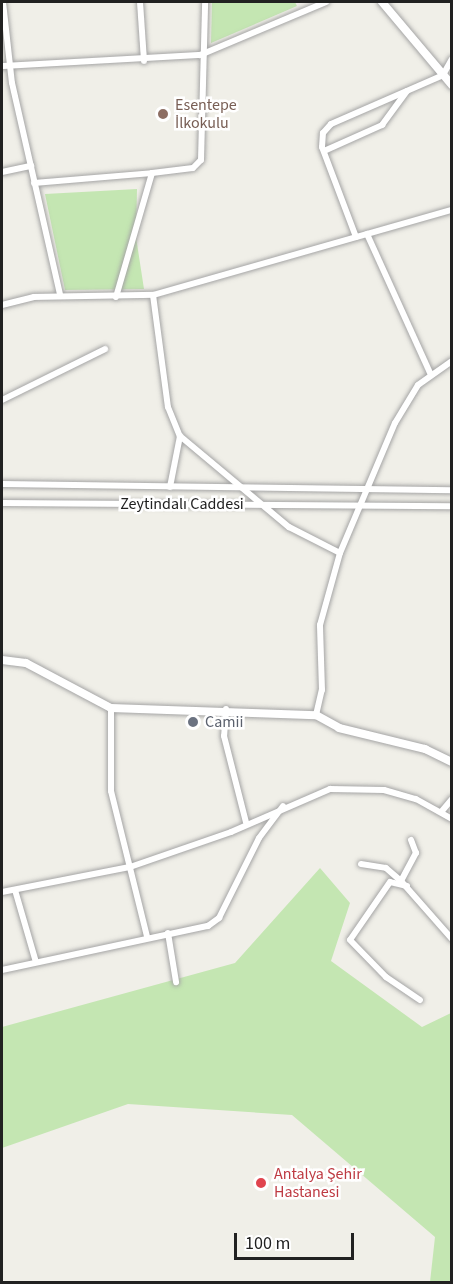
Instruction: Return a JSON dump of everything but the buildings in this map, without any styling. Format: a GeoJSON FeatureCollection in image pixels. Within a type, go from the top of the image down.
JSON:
{"type":"FeatureCollection","features":[{"type":"Feature","properties":{"kind":"street"},"geometry":{"type":"LineString","coordinates":[[3,2],[10,67],[60,295]]}},
{"type":"Feature","properties":{"kind":"street"},"geometry":{"type":"LineString","coordinates":[[140,2],[144,61]]}},
{"type":"Feature","properties":{"kind":"street"},"geometry":{"type":"LineString","coordinates":[[34,183],[193,168],[201,160],[200,55],[205,2]]}},
{"type":"Feature","properties":{"kind":"street"},"geometry":{"type":"LineString","coordinates":[[2,66],[144,61],[200,55],[327,2]]}},
{"type":"Feature","properties":{"kind":"street"},"geometry":{"type":"LineString","coordinates":[[382,2],[447,74],[452,85]]}},
{"type":"Feature","properties":{"kind":"street"},"geometry":{"type":"LineString","coordinates":[[356,237],[324,151],[322,136],[328,126],[447,74],[452,59]]}},
{"type":"Feature","properties":{"kind":"street"},"geometry":{"type":"LineString","coordinates":[[324,151],[382,125],[407,91]]}},
{"type":"Feature","properties":{"kind":"street"},"geometry":{"type":"LineString","coordinates":[[2,172],[31,166]]}},
{"type":"Feature","properties":{"kind":"street"},"geometry":{"type":"LineString","coordinates":[[116,297],[152,173]]}},
{"type":"Feature","properties":{"kind":"street"},"geometry":{"type":"LineString","coordinates":[[2,305],[60,295],[116,297],[153,295],[452,210]]}},
{"type":"Feature","properties":{"kind":"street"},"geometry":{"type":"LineString","coordinates":[[367,234],[430,373]]}},
{"type":"Feature","properties":{"kind":"street"},"geometry":{"type":"LineString","coordinates":[[153,295],[168,407],[180,436],[289,526],[340,553]]}},
{"type":"Feature","properties":{"kind":"street"},"geometry":{"type":"LineString","coordinates":[[2,400],[105,349]]}},
{"type":"Feature","properties":{"kind":"street"},"geometry":{"type":"LineString","coordinates":[[316,715],[322,690],[320,625],[340,553],[395,423],[430,373],[452,361]]}},
{"type":"Feature","properties":{"kind":"street"},"geometry":{"type":"LineString","coordinates":[[170,487],[180,436]]}},
{"type":"Feature","properties":{"kind":"street"},"geometry":{"type":"LineString","coordinates":[[2,484],[452,490]]}},
{"type":"Feature","properties":{"kind":"street","name":"Zeytindalı Caddesi"},"geometry":{"type":"LineString","coordinates":[[2,503],[452,506]]}},
{"type":"Feature","properties":{"kind":"street"},"geometry":{"type":"LineString","coordinates":[[2,660],[26,663],[111,708],[226,708],[316,715],[339,728],[425,749],[452,762]]}},
{"type":"Feature","properties":{"kind":"street"},"geometry":{"type":"LineString","coordinates":[[111,708],[111,791],[147,937]]}},
{"type":"Feature","properties":{"kind":"street"},"geometry":{"type":"LineString","coordinates":[[226,708],[224,736],[246,822]]}},
{"type":"Feature","properties":{"kind":"street"},"geometry":{"type":"LineString","coordinates":[[2,892],[130,867],[246,822],[312,793],[349,788],[384,790],[442,811],[452,819]]}},
{"type":"Feature","properties":{"kind":"street"},"geometry":{"type":"LineString","coordinates":[[442,811],[452,799]]}},
{"type":"Feature","properties":{"kind":"street"},"geometry":{"type":"LineString","coordinates":[[2,970],[35,959],[208,926],[219,918],[259,838],[284,805]]}},
{"type":"Feature","properties":{"kind":"street"},"geometry":{"type":"LineString","coordinates":[[401,881],[416,853],[411,840]]}},
{"type":"Feature","properties":{"kind":"street"},"geometry":{"type":"LineString","coordinates":[[362,864],[386,868],[407,886],[452,939]]}},
{"type":"Feature","properties":{"kind":"street"},"geometry":{"type":"LineString","coordinates":[[407,886],[390,882],[350,940],[386,978],[420,1000]]}},
{"type":"Feature","properties":{"kind":"street"},"geometry":{"type":"LineString","coordinates":[[15,890],[35,959]]}},
{"type":"Feature","properties":{"kind":"street"},"geometry":{"type":"LineString","coordinates":[[168,933],[176,982]]}},
{"type":"Feature","properties":{"kind":"green space"},"geometry":{"type":"Polygon","coordinates":[[[212,2],[295,2],[297,6],[211,43],[212,2]]]}},
{"type":"Feature","properties":{"kind":"green space"},"geometry":{"type":"Polygon","coordinates":[[[137,189],[136,237],[144,289],[65,290],[45,194],[137,189]]]}},
{"type":"Feature","properties":{"kind":"green space"},"geometry":{"type":"Polygon","coordinates":[[[320,868],[350,903],[331,961],[422,1027],[451,1013],[451,1282],[430,1282],[435,1237],[292,1115],[128,1104],[2,1148],[2,1027],[235,963],[320,868]]]}},
{"type":"Feature","properties":{"kind":"place","name":"Esentepe İlkokulu"},"geometry":{"type":"Point","coordinates":[163,114]}},
{"type":"Feature","properties":{"kind":"place","name":"Camii"},"geometry":{"type":"Point","coordinates":[193,722]}},
{"type":"Feature","properties":{"kind":"place","name":"Antalya Şehir Hastanesi"},"geometry":{"type":"Point","coordinates":[261,1183]}}]}
